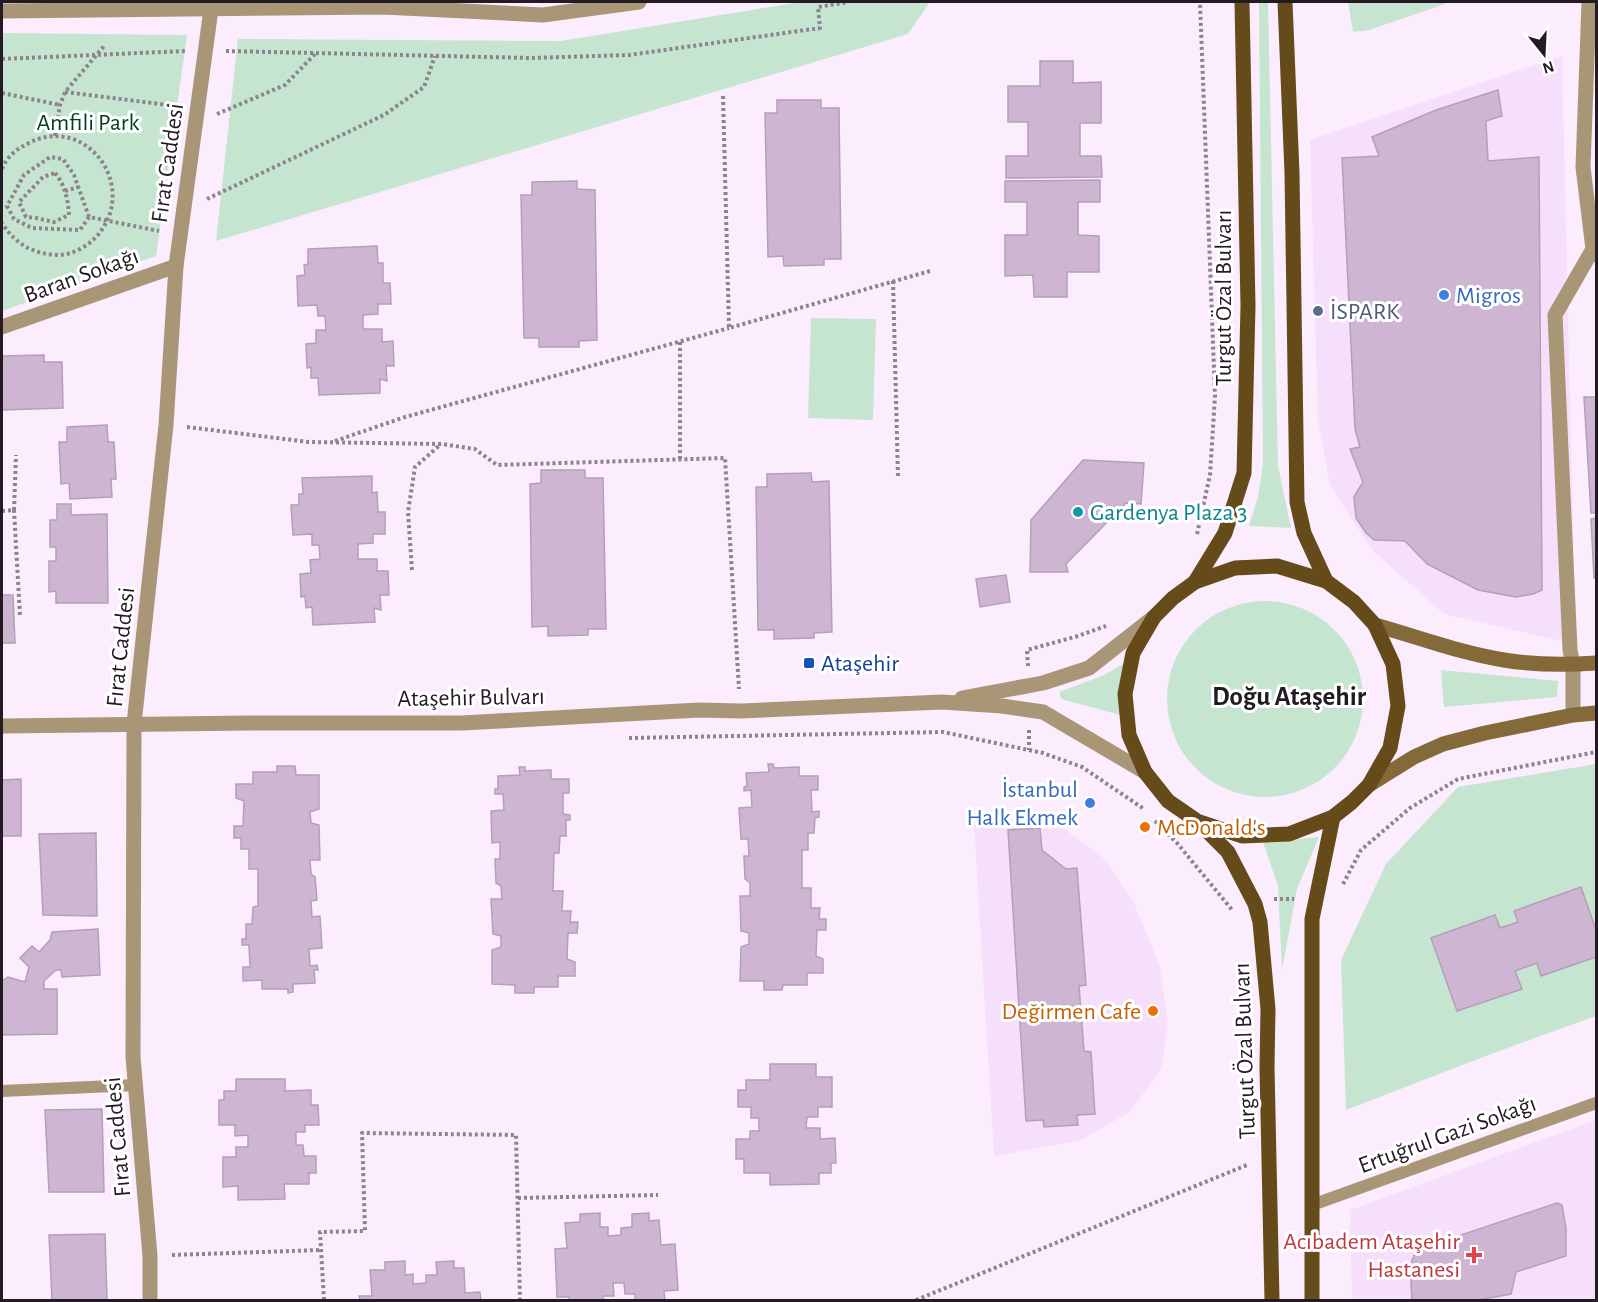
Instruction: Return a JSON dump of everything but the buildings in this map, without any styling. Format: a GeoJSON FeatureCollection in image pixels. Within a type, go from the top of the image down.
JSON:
{"type":"FeatureCollection","features":[{"type":"Feature","properties":{"kind":"main road","name":"Turgut Özal Bulvarı"},"geometry":{"type":"LineString","coordinates":[[1195,582],[1225,533],[1244,472],[1248,306],[1242,2]]}},
{"type":"Feature","properties":{"kind":"main road","name":"Turgut Özal Bulvarı"},"geometry":{"type":"LineString","coordinates":[[1285,2],[1292,172],[1296,502],[1304,533],[1326,581]]}},
{"type":"Feature","properties":{"kind":"main road","name":"Turgut Özal Bulvarı"},"geometry":{"type":"LineString","coordinates":[[1197,821],[1242,836],[1289,834],[1333,817],[1352,802],[1369,785],[1390,748],[1398,706],[1393,664],[1375,625],[1354,602],[1326,581],[1277,566],[1235,568],[1195,582],[1173,598],[1154,617],[1134,654],[1125,694],[1129,735],[1144,772],[1167,801],[1197,821],[1228,852],[1252,899],[1260,922],[1268,1009],[1272,1300]]}},
{"type":"Feature","properties":{"kind":"main road"},"geometry":{"type":"LineString","coordinates":[[1375,625],[1505,660],[1573,665],[1596,663]]}},
{"type":"Feature","properties":{"kind":"main road"},"geometry":{"type":"LineString","coordinates":[[1369,785],[1414,757],[1443,744],[1573,715],[1596,713]]}},
{"type":"Feature","properties":{"kind":"main road"},"geometry":{"type":"LineString","coordinates":[[1312,1300],[1312,919],[1333,817]]}},
{"type":"Feature","properties":{"kind":"street"},"geometry":{"type":"LineString","coordinates":[[2,11],[211,4],[383,7],[543,15],[639,2]]}},
{"type":"Feature","properties":{"kind":"street"},"geometry":{"type":"LineString","coordinates":[[1573,715],[1573,665],[1570,650],[1555,315],[1595,251],[1583,167],[1588,2]]}},
{"type":"Feature","properties":{"kind":"street","name":"Fırat Caddesi"},"geometry":{"type":"LineString","coordinates":[[150,1300],[150,1256],[133,1057],[134,724],[166,425],[176,266],[211,4]]}},
{"type":"Feature","properties":{"kind":"street","name":"Baran Sokağı"},"geometry":{"type":"LineString","coordinates":[[2,327],[176,266]]}},
{"type":"Feature","properties":{"kind":"street","name":"Ataşehir Bulvarı"},"geometry":{"type":"LineString","coordinates":[[942,702],[1043,683],[1089,668],[1154,617]]}},
{"type":"Feature","properties":{"kind":"street","name":"Ataşehir Bulvarı"},"geometry":{"type":"LineString","coordinates":[[2,726],[462,723],[699,710],[741,711],[942,702],[1002,706],[1043,712],[1144,772]]}},
{"type":"Feature","properties":{"kind":"lane"},"geometry":{"type":"LineString","coordinates":[[2,1091],[135,1086]]}},
{"type":"Feature","properties":{"kind":"lane","name":"Ertuğrul Gazi Sokağı"},"geometry":{"type":"LineString","coordinates":[[1312,1205],[1596,1103]]}},
{"type":"Feature","properties":{"kind":"path"},"geometry":{"type":"LineString","coordinates":[[2,59],[206,50],[530,58],[629,56],[820,28],[818,8],[848,2]]}},
{"type":"Feature","properties":{"kind":"path"},"geometry":{"type":"LineString","coordinates":[[1193,540],[1198,531],[1210,476],[1215,396],[1200,2]]}},
{"type":"Feature","properties":{"kind":"path"},"geometry":{"type":"LineString","coordinates":[[55,136],[60,105],[65,92],[105,45]]}},
{"type":"Feature","properties":{"kind":"path"},"geometry":{"type":"LineString","coordinates":[[65,92],[197,116],[285,85],[317,53]]}},
{"type":"Feature","properties":{"kind":"path"},"geometry":{"type":"LineString","coordinates":[[184,210],[384,115],[424,87],[435,56]]}},
{"type":"Feature","properties":{"kind":"path"},"geometry":{"type":"LineString","coordinates":[[2,93],[60,105]]}},
{"type":"Feature","properties":{"kind":"path"},"geometry":{"type":"LineString","coordinates":[[723,96],[729,328]]}},
{"type":"Feature","properties":{"kind":"path"},"geometry":{"type":"LineString","coordinates":[[2,166],[17,149],[35,139],[55,136],[74,140],[92,149],[105,164],[112,182],[113,202],[108,221],[97,237],[81,249],[63,255],[43,254],[25,248],[10,236],[2,223]]}},
{"type":"Feature","properties":{"kind":"path"},"geometry":{"type":"LineString","coordinates":[[50,157],[63,159],[74,175],[88,217],[80,230],[32,228],[15,220],[7,207],[24,175],[50,157]]}},
{"type":"Feature","properties":{"kind":"path"},"geometry":{"type":"LineString","coordinates":[[15,220],[26,217],[54,222],[69,215],[63,182],[55,173],[43,177],[20,202],[26,217]]}},
{"type":"Feature","properties":{"kind":"path"},"geometry":{"type":"LineString","coordinates":[[65,191],[78,187]]}},
{"type":"Feature","properties":{"kind":"path"},"geometry":{"type":"LineString","coordinates":[[88,217],[180,235]]}},
{"type":"Feature","properties":{"kind":"path"},"geometry":{"type":"LineString","coordinates":[[331,442],[405,417],[930,271]]}},
{"type":"Feature","properties":{"kind":"path"},"geometry":{"type":"LineString","coordinates":[[893,281],[898,477]]}},
{"type":"Feature","properties":{"kind":"path"},"geometry":{"type":"LineString","coordinates":[[680,342],[680,459]]}},
{"type":"Feature","properties":{"kind":"path"},"geometry":{"type":"LineString","coordinates":[[166,425],[309,442],[441,444],[475,448],[497,465],[725,458],[741,711]]}},
{"type":"Feature","properties":{"kind":"path"},"geometry":{"type":"LineString","coordinates":[[412,570],[408,512],[415,466],[441,444]]}},
{"type":"Feature","properties":{"kind":"path"},"geometry":{"type":"LineString","coordinates":[[16,454],[15,510],[20,616]]}},
{"type":"Feature","properties":{"kind":"path"},"geometry":{"type":"LineString","coordinates":[[2,511],[15,510]]}},
{"type":"Feature","properties":{"kind":"path"},"geometry":{"type":"LineString","coordinates":[[1028,685],[1028,650],[1108,625]]}},
{"type":"Feature","properties":{"kind":"path"},"geometry":{"type":"LineString","coordinates":[[1028,710],[1029,750]]}},
{"type":"Feature","properties":{"kind":"path"},"geometry":{"type":"LineString","coordinates":[[621,738],[943,732],[1029,750],[1083,767],[1140,806],[1177,843],[1236,915]]}},
{"type":"Feature","properties":{"kind":"path"},"geometry":{"type":"LineString","coordinates":[[1223,900],[1335,899],[1362,850],[1410,808],[1458,779],[1596,752]]}},
{"type":"Feature","properties":{"kind":"path"},"geometry":{"type":"LineString","coordinates":[[324,1300],[320,1232],[365,1231],[362,1133],[516,1135],[520,1300]]}},
{"type":"Feature","properties":{"kind":"path"},"geometry":{"type":"LineString","coordinates":[[916,1300],[1269,1155]]}},
{"type":"Feature","properties":{"kind":"path"},"geometry":{"type":"LineString","coordinates":[[518,1198],[658,1195]]}},
{"type":"Feature","properties":{"kind":"path"},"geometry":{"type":"LineString","coordinates":[[150,1256],[321,1250]]}},
{"type":"Feature","properties":{"kind":"shaded area","name":"Migros"},"geometry":{"type":"Polygon","coordinates":[[[1562,56],[1575,644],[1444,614],[1372,550],[1330,485],[1318,421],[1310,140],[1562,56]]]}},
{"type":"Feature","properties":{"kind":"shaded area"},"geometry":{"type":"Polygon","coordinates":[[[974,824],[1058,824],[1106,860],[1134,903],[1160,967],[1168,1024],[1161,1069],[1130,1112],[1079,1141],[994,1156],[974,824]]]}},
{"type":"Feature","properties":{"kind":"shaded area","name":"Acıbadem Ataşehir Hastanesi"},"geometry":{"type":"Polygon","coordinates":[[[1596,1120],[1596,1300],[1352,1300],[1350,1210],[1596,1120]]]}},
{"type":"Feature","properties":{"kind":"green space"},"geometry":{"type":"Polygon","coordinates":[[[801,2],[930,2],[908,34],[216,241],[238,39],[561,41],[801,2]]]}},
{"type":"Feature","properties":{"kind":"green space"},"geometry":{"type":"Polygon","coordinates":[[[1259,2],[1268,2],[1278,466],[1291,528],[1249,526],[1258,497],[1263,464],[1259,2]]]}},
{"type":"Feature","properties":{"kind":"green space"},"geometry":{"type":"Polygon","coordinates":[[[1348,2],[1451,2],[1369,30],[1353,32],[1348,2]]]}},
{"type":"Feature","properties":{"kind":"green space","name":"Amfili Park"},"geometry":{"type":"Polygon","coordinates":[[[2,33],[187,35],[156,256],[2,311],[2,33]]]}},
{"type":"Feature","properties":{"kind":"green space"},"geometry":{"type":"Polygon","coordinates":[[[811,318],[876,319],[873,420],[808,418],[811,318]]]}},
{"type":"Feature","properties":{"kind":"green space"},"geometry":{"type":"Polygon","coordinates":[[[1255,601],[1275,601],[1311,612],[1320,617],[1341,637],[1356,661],[1363,689],[1363,709],[1356,737],[1347,754],[1327,775],[1311,786],[1294,793],[1275,797],[1255,797],[1227,790],[1210,781],[1183,754],[1171,728],[1167,709],[1167,689],[1174,661],[1183,644],[1210,617],[1236,605],[1255,601]]]}},
{"type":"Feature","properties":{"kind":"green space"},"geometry":{"type":"Polygon","coordinates":[[[1134,658],[1128,717],[1061,699],[1059,692],[1102,676],[1134,658]]]}},
{"type":"Feature","properties":{"kind":"green space"},"geometry":{"type":"Polygon","coordinates":[[[1441,670],[1558,681],[1557,697],[1444,707],[1441,670]]]}},
{"type":"Feature","properties":{"kind":"green space"},"geometry":{"type":"Polygon","coordinates":[[[1596,764],[1596,1016],[1346,1110],[1341,960],[1386,864],[1458,787],[1596,764]]]}},
{"type":"Feature","properties":{"kind":"green space"},"geometry":{"type":"Polygon","coordinates":[[[1319,837],[1297,889],[1282,970],[1278,886],[1263,842],[1319,837]]]}},
{"type":"Feature","properties":{"kind":"place","name":"Migros"},"geometry":{"type":"Point","coordinates":[1444,295]}},
{"type":"Feature","properties":{"kind":"place","name":"İSPARK"},"geometry":{"type":"Point","coordinates":[1318,311]}},
{"type":"Feature","properties":{"kind":"place","name":"Gardenya Plaza 3"},"geometry":{"type":"Point","coordinates":[1078,512]}},
{"type":"Feature","properties":{"kind":"place","name":"Ataşehir"},"geometry":{"type":"Point","coordinates":[809,663]}},
{"type":"Feature","properties":{"kind":"place","name":"İstanbul Halk Ekmek"},"geometry":{"type":"Point","coordinates":[1090,803]}},
{"type":"Feature","properties":{"kind":"place","name":"McDonald's"},"geometry":{"type":"Point","coordinates":[1145,827]}},
{"type":"Feature","properties":{"kind":"place","name":"Değirmen Cafe"},"geometry":{"type":"Point","coordinates":[1153,1011]}},
{"type":"Feature","properties":{"kind":"place","name":"Acıbadem Ataşehir Hastanesi"},"geometry":{"type":"Point","coordinates":[1474,1255]}},
{"type":"Feature","properties":{"kind":"district","name":"Doğu Ataşehir"},"geometry":{"type":"Point","coordinates":[1289,696]}}]}
